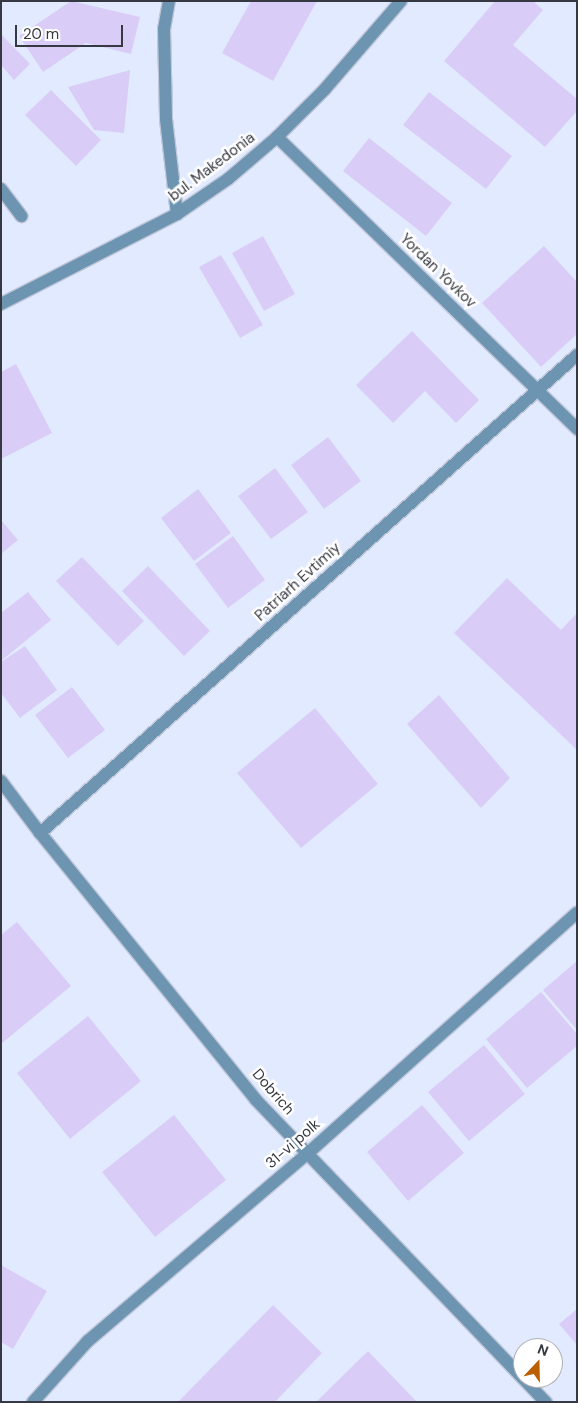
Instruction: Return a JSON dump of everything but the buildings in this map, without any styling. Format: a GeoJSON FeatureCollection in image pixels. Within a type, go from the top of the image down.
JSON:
{"type":"FeatureCollection","features":[{"type":"Feature","properties":{"kind":"street"},"geometry":{"type":"LineString","coordinates":[[169,1],[164,29],[166,119],[177,214]]}},
{"type":"Feature","properties":{"kind":"street","name":"bul. Makedonia"},"geometry":{"type":"LineString","coordinates":[[1,304],[177,214],[228,179],[277,137],[366,45],[401,1]]}},
{"type":"Feature","properties":{"kind":"street","name":"Yordan Yovkov"},"geometry":{"type":"LineString","coordinates":[[277,137],[577,429]]}},
{"type":"Feature","properties":{"kind":"street"},"geometry":{"type":"LineString","coordinates":[[1,189],[21,216]]}},
{"type":"Feature","properties":{"kind":"street","name":"Patriarh Evtimiy"},"geometry":{"type":"LineString","coordinates":[[40,833],[577,355]]}},
{"type":"Feature","properties":{"kind":"street","name":"Dobrich"},"geometry":{"type":"LineString","coordinates":[[1,781],[40,833],[256,1100],[546,1402]]}},
{"type":"Feature","properties":{"kind":"street","name":"31-vi polk"},"geometry":{"type":"LineString","coordinates":[[33,1402],[88,1341],[307,1154],[577,913]]}}]}
